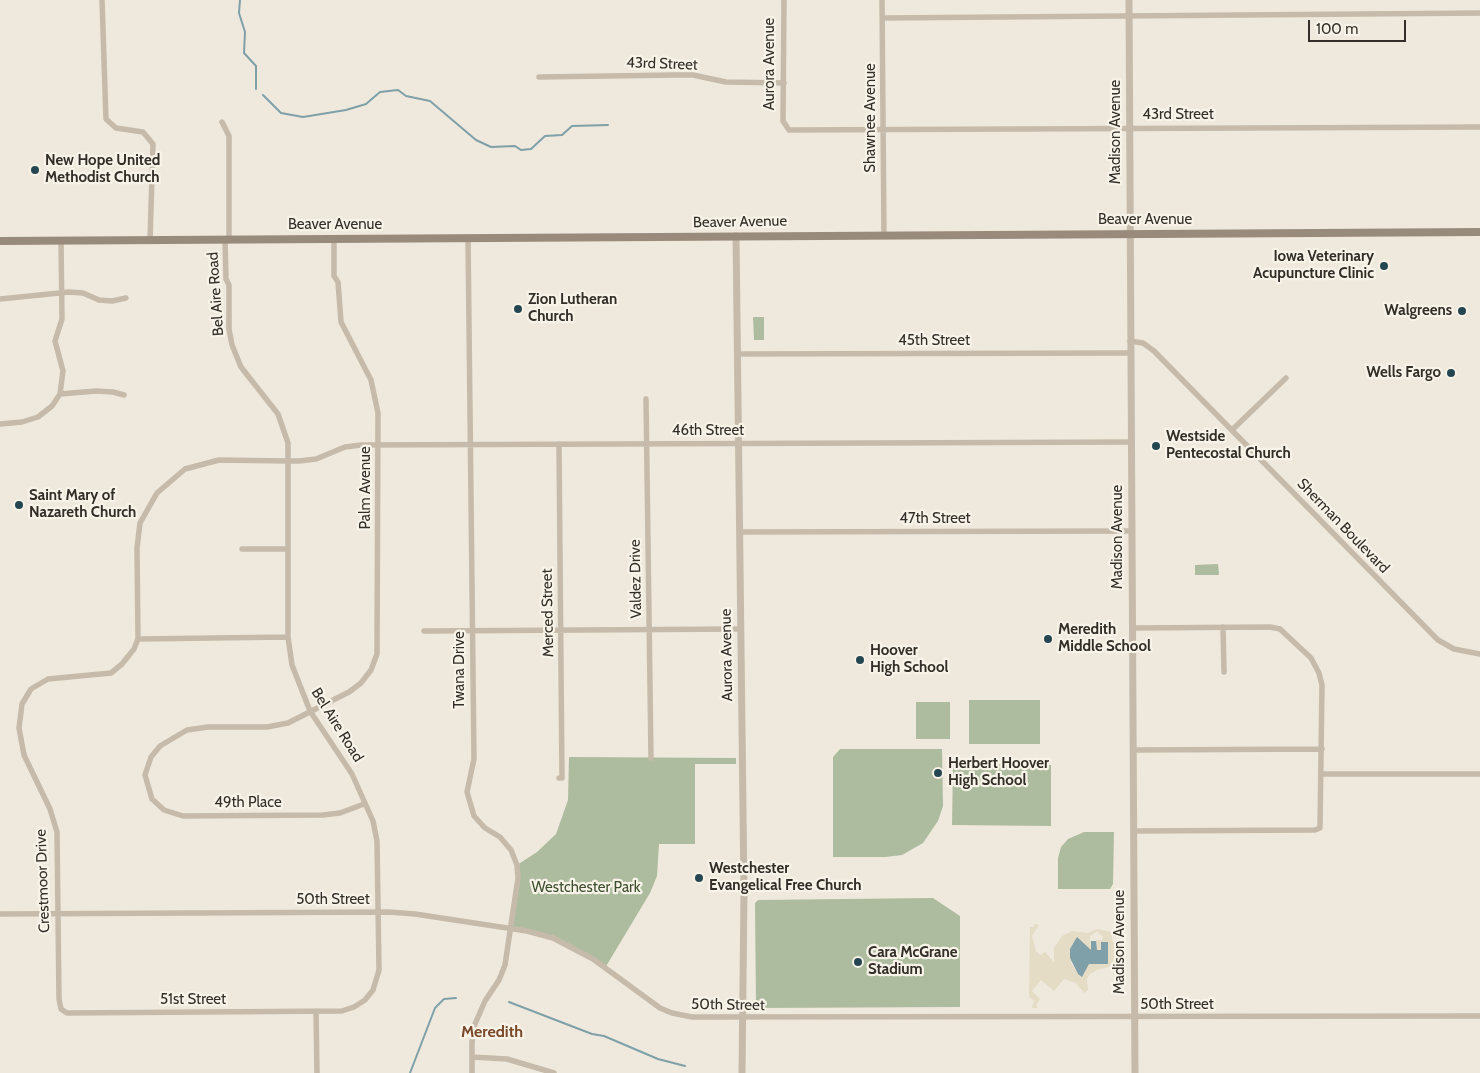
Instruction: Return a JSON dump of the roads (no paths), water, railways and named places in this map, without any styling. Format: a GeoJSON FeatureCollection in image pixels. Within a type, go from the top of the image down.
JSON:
{"type":"FeatureCollection","features":[{"type":"Feature","properties":{"kind":"main road","name":"Beaver Avenue"},"geometry":{"type":"LineString","coordinates":[[0,241],[1480,232]]}},
{"type":"Feature","properties":{"kind":"street"},"geometry":{"type":"LineString","coordinates":[[102,0],[106,119],[116,128],[143,132],[154,144],[150,240]]}},
{"type":"Feature","properties":{"kind":"street","name":"Aurora Avenue"},"geometry":{"type":"LineString","coordinates":[[784,0],[783,121],[787,128]]}},
{"type":"Feature","properties":{"kind":"street","name":"Shawnee Avenue"},"geometry":{"type":"LineString","coordinates":[[882,0],[884,235]]}},
{"type":"Feature","properties":{"kind":"street","name":"Madison Avenue"},"geometry":{"type":"LineString","coordinates":[[1129,0],[1135,1073]]}},
{"type":"Feature","properties":{"kind":"street"},"geometry":{"type":"LineString","coordinates":[[882,18],[1480,13]]}},
{"type":"Feature","properties":{"kind":"street","name":"43rd Street"},"geometry":{"type":"LineString","coordinates":[[539,77],[684,75],[726,82],[784,83]]}},
{"type":"Feature","properties":{"kind":"street","name":"Bel Aire Road"},"geometry":{"type":"LineString","coordinates":[[222,122],[229,136],[226,279],[229,285],[229,329],[232,346],[241,367],[278,414],[285,431],[288,460],[288,637],[292,666],[310,711],[352,774],[363,795],[364,804],[374,821],[377,841],[379,970],[373,990],[365,1000],[354,1007],[342,1011],[316,1011]]}},
{"type":"Feature","properties":{"kind":"street","name":"43rd Street"},"geometry":{"type":"LineString","coordinates":[[787,128],[796,130],[883,130],[1480,127]]}},
{"type":"Feature","properties":{"kind":"street","name":"Aurora Avenue"},"geometry":{"type":"LineString","coordinates":[[736,236],[744,928],[742,1073]]}},
{"type":"Feature","properties":{"kind":"street","name":"Twana Drive"},"geometry":{"type":"LineString","coordinates":[[468,238],[474,759],[468,784],[468,800],[479,823],[506,843],[515,858],[518,878],[505,965],[499,980],[485,1001],[475,1024],[472,1073]]}},
{"type":"Feature","properties":{"kind":"street","name":"Palm Avenue"},"geometry":{"type":"LineString","coordinates":[[146,784],[145,775],[151,757],[160,746],[187,730],[208,727],[277,726],[288,723],[361,683],[371,670],[377,654],[378,446],[376,396],[363,362],[341,322],[338,282],[334,276],[334,239]]}},
{"type":"Feature","properties":{"kind":"street"},"geometry":{"type":"LineString","coordinates":[[0,424],[22,422],[38,417],[52,406],[60,394],[63,371],[55,341],[62,319],[62,240]]}},
{"type":"Feature","properties":{"kind":"street"},"geometry":{"type":"LineString","coordinates":[[0,299],[62,293],[83,293],[99,300],[112,301],[126,298]]}},
{"type":"Feature","properties":{"kind":"street","name":"Sherman Boulevard"},"geometry":{"type":"LineString","coordinates":[[1130,341],[1148,345],[1438,640],[1445,646],[1480,654]]}},
{"type":"Feature","properties":{"kind":"street","name":"45th Street"},"geometry":{"type":"LineString","coordinates":[[738,354],[1130,354]]}},
{"type":"Feature","properties":{"kind":"street"},"geometry":{"type":"LineString","coordinates":[[1232,430],[1286,378]]}},
{"type":"Feature","properties":{"kind":"street"},"geometry":{"type":"LineString","coordinates":[[60,394],[96,391],[113,392],[124,396]]}},
{"type":"Feature","properties":{"kind":"street","name":"Valdez Drive"},"geometry":{"type":"LineString","coordinates":[[646,399],[651,758]]}},
{"type":"Feature","properties":{"kind":"street","name":"46th Street"},"geometry":{"type":"LineString","coordinates":[[288,460],[316,459],[346,447],[471,444],[1131,442]]}},
{"type":"Feature","properties":{"kind":"street","name":"Merced Street"},"geometry":{"type":"LineString","coordinates":[[559,444],[562,778],[559,778]]}},
{"type":"Feature","properties":{"kind":"street"},"geometry":{"type":"LineString","coordinates":[[288,460],[219,460],[197,464],[175,476],[157,493],[140,523],[137,548],[138,639],[288,637]]}},
{"type":"Feature","properties":{"kind":"street","name":"47th Street"},"geometry":{"type":"LineString","coordinates":[[740,532],[1131,531]]}},
{"type":"Feature","properties":{"kind":"street"},"geometry":{"type":"LineString","coordinates":[[242,549],[288,549]]}},
{"type":"Feature","properties":{"kind":"street"},"geometry":{"type":"LineString","coordinates":[[1223,627],[1224,672]]}},
{"type":"Feature","properties":{"kind":"street"},"geometry":{"type":"LineString","coordinates":[[1132,628],[1223,627],[1280,629],[1312,658],[1322,685],[1322,822],[1320,828],[1315,830],[1133,831]]}},
{"type":"Feature","properties":{"kind":"street"},"geometry":{"type":"LineString","coordinates":[[424,631],[741,629]]}},
{"type":"Feature","properties":{"kind":"street","name":"Crestmoor Drive"},"geometry":{"type":"LineString","coordinates":[[70,1013],[63,1011],[60,1004],[57,832],[50,809],[24,755],[19,728],[22,704],[31,689],[48,679],[111,673],[122,664],[134,649],[138,639]]}},
{"type":"Feature","properties":{"kind":"street"},"geometry":{"type":"LineString","coordinates":[[1133,750],[1322,749]]}},
{"type":"Feature","properties":{"kind":"street"},"geometry":{"type":"LineString","coordinates":[[1322,774],[1480,774]]}},
{"type":"Feature","properties":{"kind":"street","name":"49th Place"},"geometry":{"type":"LineString","coordinates":[[146,784],[152,799],[164,810],[183,816],[323,815],[340,813],[364,804]]}},
{"type":"Feature","properties":{"kind":"street","name":"50th Street"},"geometry":{"type":"LineString","coordinates":[[0,914],[378,912],[415,914],[540,934],[572,947],[672,1014],[692,1017],[742,1019],[1480,1016]]}},
{"type":"Feature","properties":{"kind":"street"},"geometry":{"type":"LineString","coordinates":[[316,1011],[317,1073]]}},
{"type":"Feature","properties":{"kind":"street","name":"51st Street"},"geometry":{"type":"LineString","coordinates":[[70,1013],[316,1011]]}},
{"type":"Feature","properties":{"kind":"street"},"geometry":{"type":"LineString","coordinates":[[472,1056],[508,1059],[554,1073]]}},
{"type":"Feature","properties":{"kind":"water"},"geometry":{"type":"Polygon","coordinates":[[[1077,937],[1091,950],[1091,941],[1096,941],[1097,950],[1101,950],[1101,942],[1108,942],[1108,964],[1089,964],[1082,977],[1078,974],[1070,958],[1070,949],[1077,937]]]}},
{"type":"Feature","properties":{"kind":"waterway"},"geometry":{"type":"LineString","coordinates":[[240,0],[239,13],[245,32],[244,53],[256,66],[256,89]]}},
{"type":"Feature","properties":{"kind":"waterway"},"geometry":{"type":"LineString","coordinates":[[263,95],[281,113],[303,117],[346,110],[366,104],[380,92],[398,90],[406,96],[430,101],[476,140],[491,147],[515,146],[521,150],[531,149],[545,136],[562,135],[572,126],[608,125]]}},
{"type":"Feature","properties":{"kind":"waterway"},"geometry":{"type":"LineString","coordinates":[[410,1073],[435,1008],[444,999],[456,998]]}},
{"type":"Feature","properties":{"kind":"waterway"},"geometry":{"type":"LineString","coordinates":[[509,1002],[592,1034],[604,1036],[658,1059],[685,1066]]}},
{"type":"Feature","properties":{"kind":"place","name":"New Hope United Methodist Church"},"geometry":{"type":"Point","coordinates":[35,170]}},
{"type":"Feature","properties":{"kind":"place","name":"Iowa Veterinary Acupuncture Clinic"},"geometry":{"type":"Point","coordinates":[1384,266]}},
{"type":"Feature","properties":{"kind":"place","name":"Zion Lutheran Church"},"geometry":{"type":"Point","coordinates":[518,309]}},
{"type":"Feature","properties":{"kind":"place","name":"Walgreens"},"geometry":{"type":"Point","coordinates":[1462,311]}},
{"type":"Feature","properties":{"kind":"place","name":"Wells Fargo"},"geometry":{"type":"Point","coordinates":[1451,373]}},
{"type":"Feature","properties":{"kind":"place","name":"Westside Pentecostal Church"},"geometry":{"type":"Point","coordinates":[1156,446]}},
{"type":"Feature","properties":{"kind":"place","name":"Saint Mary of Nazareth Church"},"geometry":{"type":"Point","coordinates":[19,505]}},
{"type":"Feature","properties":{"kind":"place","name":"Meredith Middle School"},"geometry":{"type":"Point","coordinates":[1048,639]}},
{"type":"Feature","properties":{"kind":"place","name":"Hoover High School"},"geometry":{"type":"Point","coordinates":[860,660]}},
{"type":"Feature","properties":{"kind":"place","name":"Herbert Hoover High School"},"geometry":{"type":"Point","coordinates":[938,773]}},
{"type":"Feature","properties":{"kind":"place","name":"Westchester Evangelical Free Church"},"geometry":{"type":"Point","coordinates":[699,878]}},
{"type":"Feature","properties":{"kind":"place","name":"Cara McGrane Stadium"},"geometry":{"type":"Point","coordinates":[858,962]}},
{"type":"Feature","properties":{"kind":"district","name":"Meredith"},"geometry":{"type":"Point","coordinates":[492,1032]}},
{"type":"Feature","properties":{"kind":"park label","name":"Westchester Park"},"geometry":{"type":"Point","coordinates":[586,888]}}]}
